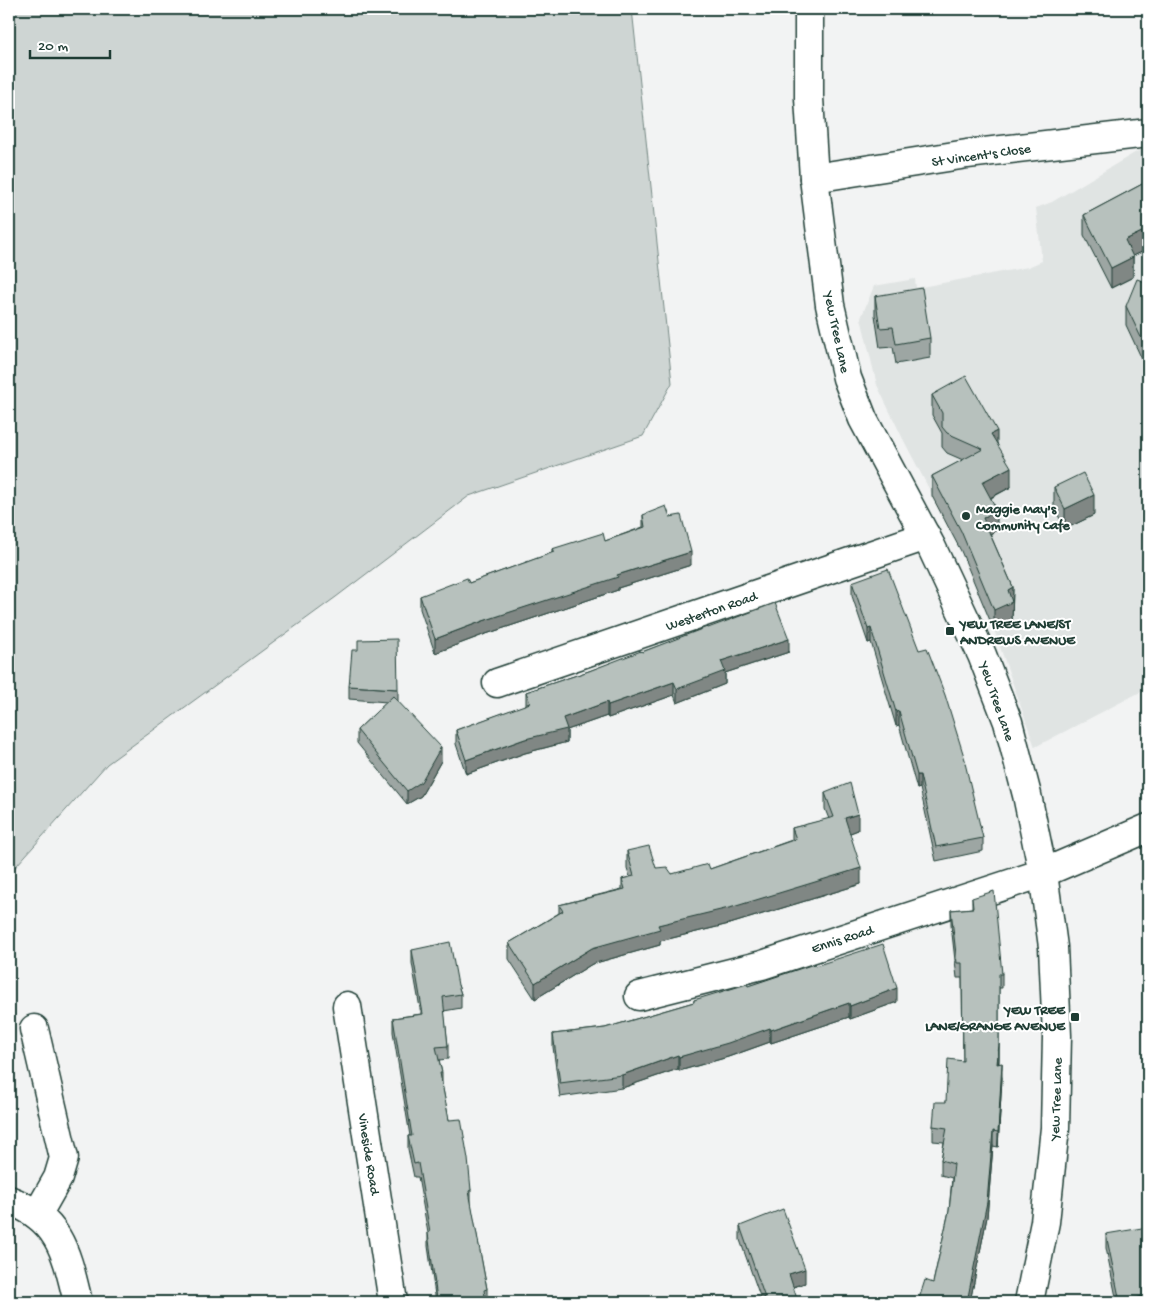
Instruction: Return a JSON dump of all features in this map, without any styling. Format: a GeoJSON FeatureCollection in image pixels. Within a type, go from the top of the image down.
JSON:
{"type":"FeatureCollection","features":[{"type":"Feature","properties":{"kind":"street","name":"Yew Tree Lane"},"geometry":{"type":"LineString","coordinates":[[809,9],[809,98],[814,178],[830,305],[847,378],[863,419],[926,536],[982,656],[1008,722],[1027,795],[1043,873],[1053,947],[1057,1036],[1055,1128],[1044,1222],[1028,1302]]}},
{"type":"Feature","properties":{"kind":"street","name":"St Vincent's Close"},"geometry":{"type":"LineString","coordinates":[[814,178],[967,154],[1148,132]]}},
{"type":"Feature","properties":{"kind":"street","name":"Westerton Road"},"geometry":{"type":"LineString","coordinates":[[497,683],[926,536]]}},
{"type":"Feature","properties":{"kind":"street","name":"Ennis Road"},"geometry":{"type":"LineString","coordinates":[[639,996],[762,964],[1043,873],[1148,828]]}},
{"type":"Feature","properties":{"kind":"street","name":"Vineside Road"},"geometry":{"type":"LineString","coordinates":[[347,1006],[393,1302]]}},
{"type":"Feature","properties":{"kind":"street"},"geometry":{"type":"LineString","coordinates":[[34,1029],[64,1158],[58,1178],[37,1215]]}},
{"type":"Feature","properties":{"kind":"street"},"geometry":{"type":"LineString","coordinates":[[9,1200],[37,1215],[56,1235],[64,1249],[78,1302]]}},
{"type":"Feature","properties":{"kind":"shaded area"},"geometry":{"type":"Polygon","coordinates":[[[9,9],[632,9],[672,383],[643,436],[469,496],[336,597],[107,764],[9,874],[9,9]]]}},
{"type":"Feature","properties":{"kind":"shaded area"},"geometry":{"type":"Polygon","coordinates":[[[1148,145],[1148,688],[1035,747],[994,630],[961,550],[877,385],[861,318],[874,286],[915,279],[916,288],[1028,267],[1042,261],[1036,208],[1052,202],[1148,145]]]}},
{"type":"Feature","properties":{"kind":"building"},"geometry":{"type":"Polygon","coordinates":[[[1148,181],[1148,229],[1125,240],[1133,257],[1111,268],[1084,215],[1148,181]]]}},
{"type":"Feature","properties":{"kind":"building"},"geometry":{"type":"Polygon","coordinates":[[[1137,279],[1148,283],[1148,352],[1126,306],[1137,279]]]}},
{"type":"Feature","properties":{"kind":"building"},"geometry":{"type":"Polygon","coordinates":[[[922,288],[930,338],[896,344],[893,327],[880,328],[875,296],[922,288]]]}},
{"type":"Feature","properties":{"kind":"building"},"geometry":{"type":"Polygon","coordinates":[[[966,376],[997,431],[991,434],[1011,467],[982,482],[997,510],[983,518],[1013,587],[1008,590],[1012,602],[994,610],[961,531],[932,476],[983,449],[947,433],[942,427],[942,413],[932,395],[966,376]]]}},
{"type":"Feature","properties":{"kind":"building"},"geometry":{"type":"Polygon","coordinates":[[[1083,473],[1094,495],[1065,509],[1054,487],[1083,473]]]}},
{"type":"Feature","properties":{"kind":"building"},"geometry":{"type":"Polygon","coordinates":[[[666,506],[670,517],[681,515],[691,552],[617,575],[618,577],[483,621],[435,639],[420,596],[467,578],[469,583],[554,552],[552,549],[603,533],[605,541],[645,527],[643,515],[666,506]]]}},
{"type":"Feature","properties":{"kind":"building"},"geometry":{"type":"Polygon","coordinates":[[[888,569],[919,650],[927,648],[945,695],[966,763],[983,838],[936,847],[920,775],[917,775],[899,711],[896,712],[871,628],[868,629],[852,582],[888,569]]]}},
{"type":"Feature","properties":{"kind":"building"},"geometry":{"type":"Polygon","coordinates":[[[775,603],[789,639],[721,661],[725,671],[677,689],[674,682],[608,705],[607,702],[563,718],[567,729],[525,739],[466,760],[456,730],[530,703],[526,692],[775,603]]]}},
{"type":"Feature","properties":{"kind":"building"},"geometry":{"type":"Polygon","coordinates":[[[397,639],[398,689],[349,686],[352,650],[358,650],[358,640],[397,639]]]}},
{"type":"Feature","properties":{"kind":"building"},"geometry":{"type":"Polygon","coordinates":[[[393,696],[441,747],[421,782],[407,791],[357,730],[393,696]]]}},
{"type":"Feature","properties":{"kind":"building"},"geometry":{"type":"Polygon","coordinates":[[[850,783],[858,814],[845,818],[861,868],[733,907],[658,925],[660,929],[592,948],[535,983],[509,943],[563,911],[559,905],[625,889],[622,879],[634,876],[627,851],[649,846],[656,868],[667,867],[672,874],[708,864],[710,869],[796,839],[792,828],[834,817],[825,793],[850,783]]]}},
{"type":"Feature","properties":{"kind":"building"},"geometry":{"type":"Polygon","coordinates":[[[994,891],[1002,974],[999,974],[999,1044],[997,1064],[1002,1063],[998,1132],[993,1131],[987,1202],[967,1302],[918,1302],[925,1280],[933,1283],[949,1211],[954,1164],[941,1160],[947,1128],[933,1126],[935,1102],[946,1102],[948,1059],[963,1061],[962,963],[957,963],[951,910],[973,908],[972,898],[994,891]]]}},
{"type":"Feature","properties":{"kind":"building"},"geometry":{"type":"Polygon","coordinates":[[[450,942],[461,994],[443,997],[448,1046],[436,1047],[449,1120],[461,1119],[468,1159],[471,1190],[469,1191],[487,1289],[484,1290],[486,1302],[440,1302],[439,1298],[437,1299],[428,1233],[430,1232],[418,1163],[414,1164],[408,1136],[412,1136],[393,1018],[423,1014],[412,950],[450,942]]]}},
{"type":"Feature","properties":{"kind":"building"},"geometry":{"type":"Polygon","coordinates":[[[883,944],[897,988],[850,1006],[849,1003],[771,1030],[770,1028],[728,1043],[679,1057],[678,1055],[622,1075],[560,1083],[553,1034],[605,1028],[883,944]]]}},
{"type":"Feature","properties":{"kind":"building"},"geometry":{"type":"Polygon","coordinates":[[[783,1209],[805,1269],[789,1274],[798,1302],[753,1302],[765,1298],[740,1226],[783,1209]]]}},
{"type":"Feature","properties":{"kind":"building"},"geometry":{"type":"Polygon","coordinates":[[[1148,1227],[1148,1294],[1120,1302],[1106,1234],[1148,1227]]]}},
{"type":"Feature","properties":{"kind":"place","name":"Maggie May's Community Cafe"},"geometry":{"type":"Point","coordinates":[966,516]}},
{"type":"Feature","properties":{"kind":"place","name":"YEW TREE LANE/ST ANDREWS AVENUE"},"geometry":{"type":"Point","coordinates":[950,631]}},
{"type":"Feature","properties":{"kind":"place","name":"YEW TREE LANE/GRANGE AVENUE"},"geometry":{"type":"Point","coordinates":[1075,1017]}}]}
